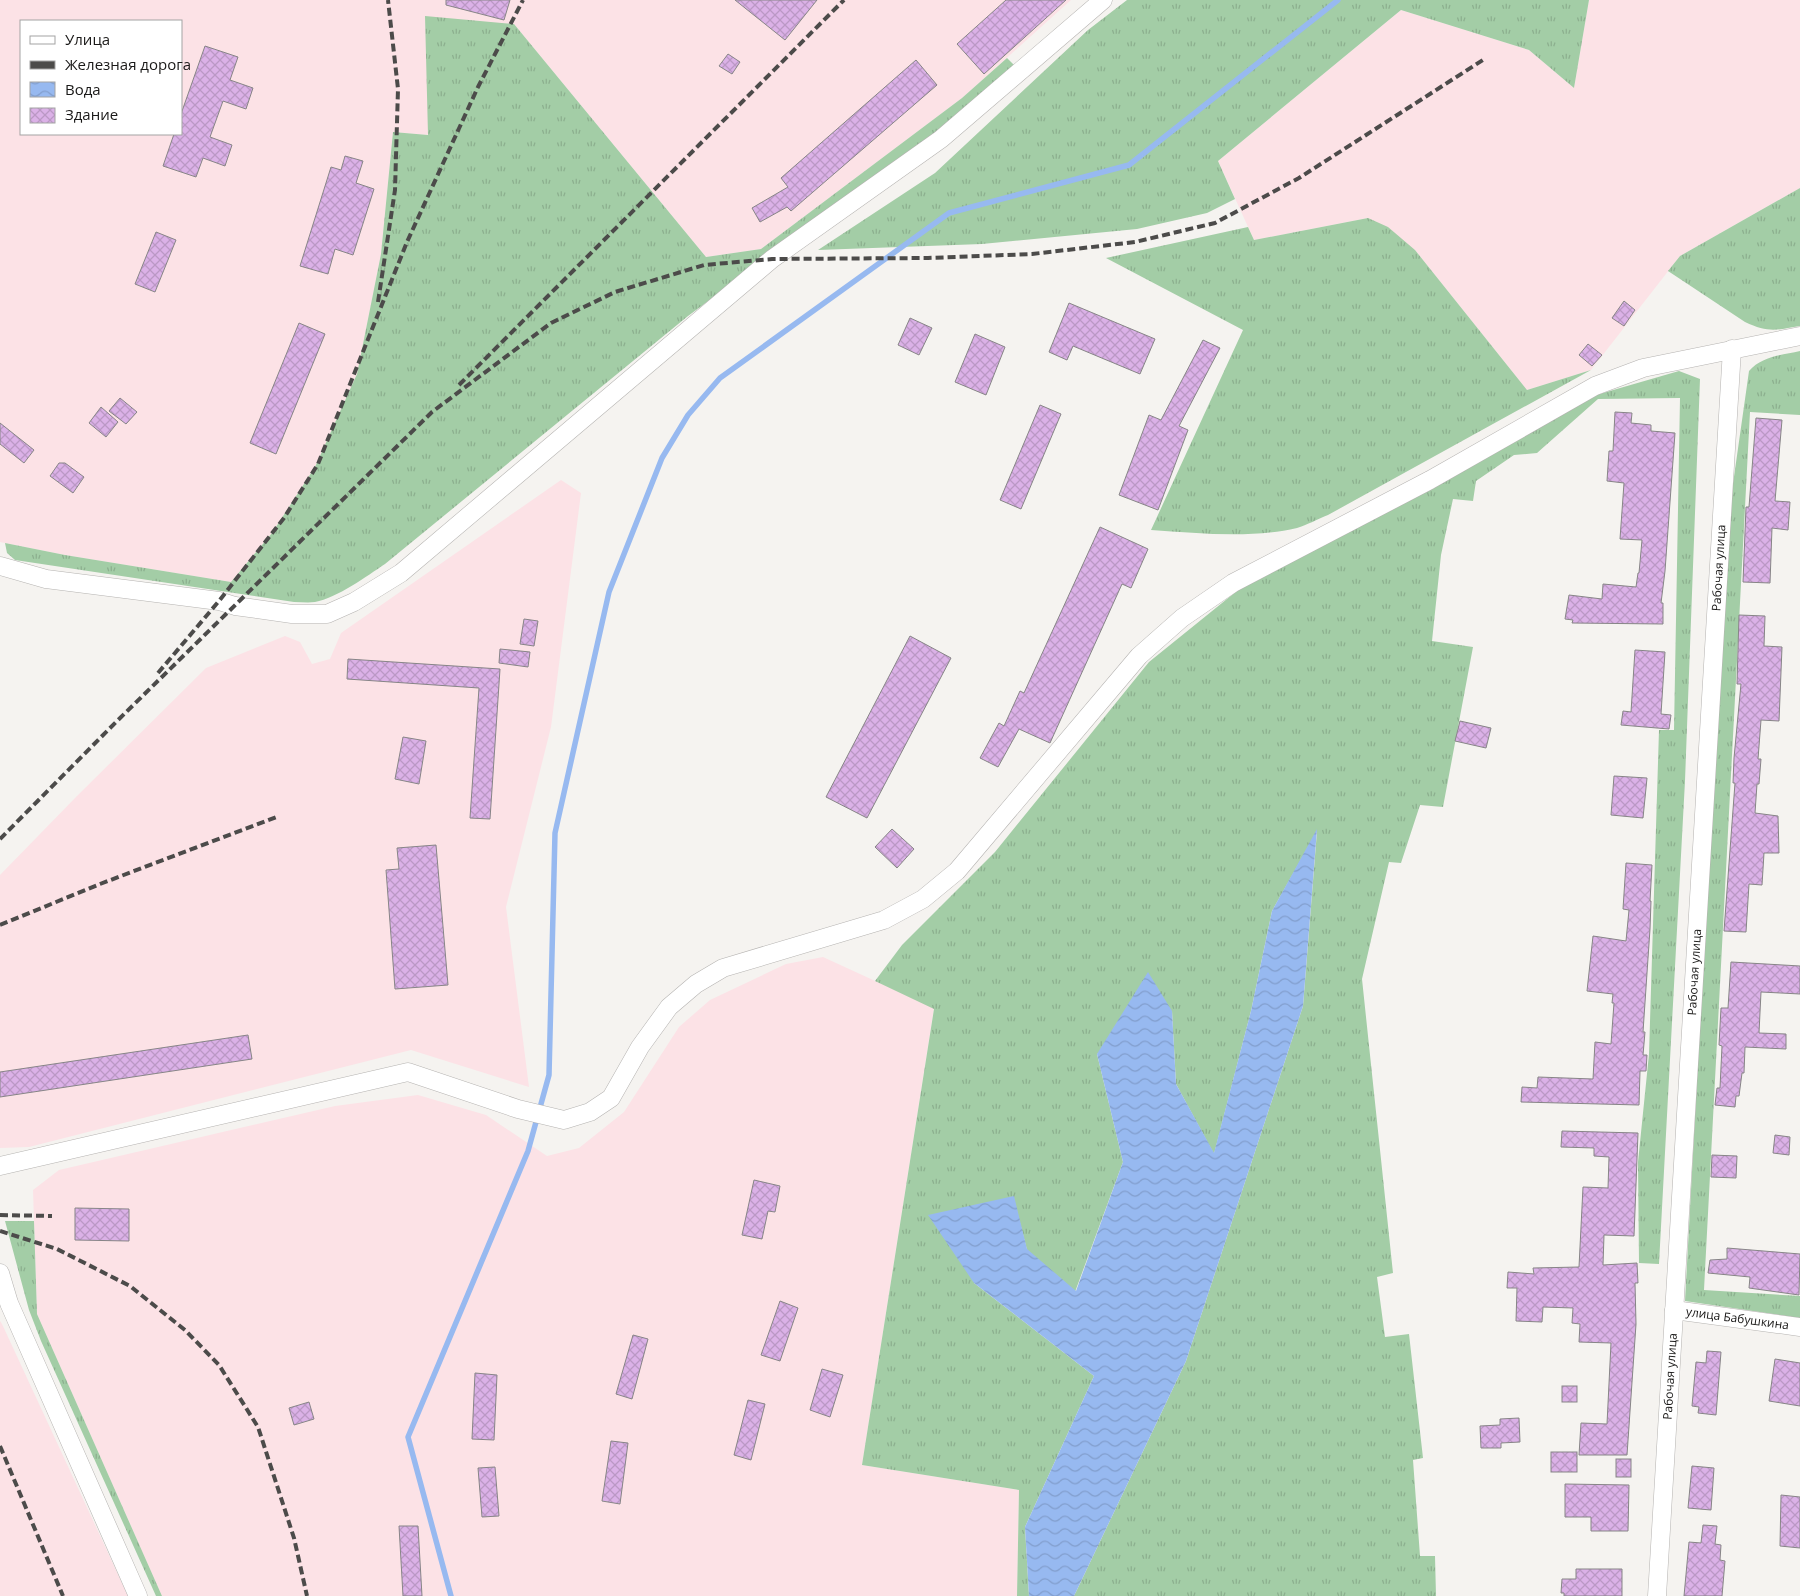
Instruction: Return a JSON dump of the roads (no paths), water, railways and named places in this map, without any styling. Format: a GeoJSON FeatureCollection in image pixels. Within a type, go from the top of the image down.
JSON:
{"type":"FeatureCollection","features":[{"type":"Feature","properties":{"kind":"street"},"geometry":{"type":"LineString","coordinates":[[0,566],[46,579],[219,601],[236,606],[292,614],[327,614],[354,602],[401,573],[772,259],[941,139],[1103,0]]}},
{"type":"Feature","properties":{"kind":"street"},"geometry":{"type":"LineString","coordinates":[[0,1166],[408,1072],[518,1109],[564,1120],[590,1112],[611,1098],[640,1047],[670,1007],[696,984],[723,968],[884,920],[923,899],[957,871],[1139,656],[1182,618],[1232,583],[1430,480],[1595,386],[1643,368],[1800,336]]}},
{"type":"Feature","properties":{"kind":"street","name":"Рабочая улица"},"geometry":{"type":"LineString","coordinates":[[1657,1596],[1732,349]]}},
{"type":"Feature","properties":{"kind":"street"},"geometry":{"type":"LineString","coordinates":[[0,1273],[9,1303],[138,1596]]}},
{"type":"Feature","properties":{"kind":"street","name":"улица Бабушкина"},"geometry":{"type":"LineString","coordinates":[[1674,1310],[1800,1327]]}},
{"type":"Feature","properties":{"kind":"water"},"geometry":{"type":"Polygon","coordinates":[[[1317,829],[1303,1006],[1186,1361],[1074,1596],[1029,1596],[1025,1527],[1094,1376],[974,1283],[928,1215],[1014,1196],[1027,1249],[1076,1291],[1123,1162],[1097,1054],[1148,972],[1172,1011],[1176,1084],[1214,1153],[1251,1011],[1272,911],[1317,829]]]}},
{"type":"Feature","properties":{"kind":"waterway"},"geometry":{"type":"LineString","coordinates":[[451,1596],[408,1437],[528,1151],[549,1075],[555,833],[609,592],[662,458],[688,415],[720,378],[949,213],[1129,165],[1338,0]]}},
{"type":"Feature","properties":{"kind":"railway"},"geometry":{"type":"LineString","coordinates":[[378,302],[395,190],[398,89],[388,0]]}},
{"type":"Feature","properties":{"kind":"railway"},"geometry":{"type":"LineString","coordinates":[[158,673],[219,601],[284,518],[318,464],[407,242],[478,87],[523,0]]}},
{"type":"Feature","properties":{"kind":"railway"},"geometry":{"type":"LineString","coordinates":[[459,385],[844,0]]}},
{"type":"Feature","properties":{"kind":"railway"},"geometry":{"type":"LineString","coordinates":[[0,839],[116,722],[432,412],[551,323],[615,292],[704,265],[772,259],[928,258],[1032,254],[1135,242],[1215,223],[1299,178],[1486,58]]}},
{"type":"Feature","properties":{"kind":"railway"},"geometry":{"type":"LineString","coordinates":[[0,925],[100,884],[279,816]]}},
{"type":"Feature","properties":{"kind":"railway"},"geometry":{"type":"LineString","coordinates":[[0,1215],[52,1216]]}},
{"type":"Feature","properties":{"kind":"railway"},"geometry":{"type":"LineString","coordinates":[[0,1231],[57,1249],[130,1286],[185,1330],[219,1365],[258,1427],[294,1538],[307,1596]]}},
{"type":"Feature","properties":{"kind":"railway"},"geometry":{"type":"LineString","coordinates":[[0,1446],[63,1596]]}}]}
